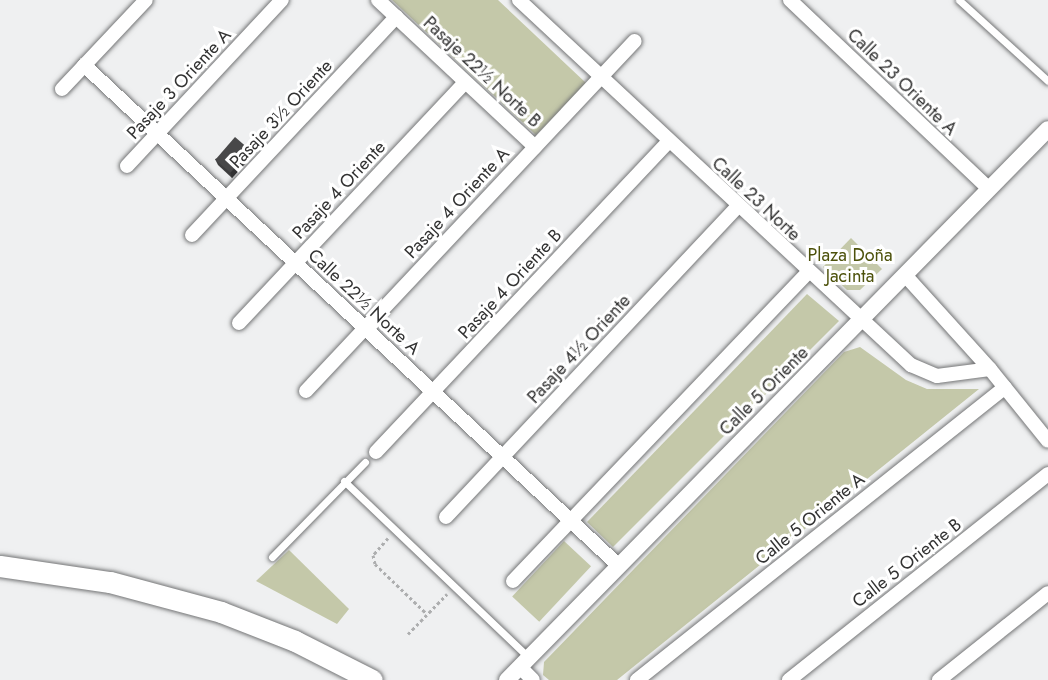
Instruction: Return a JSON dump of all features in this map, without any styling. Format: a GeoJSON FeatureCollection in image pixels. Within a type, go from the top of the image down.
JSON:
{"type":"FeatureCollection","features":[{"type":"Feature","properties":{"kind":"main road"},"geometry":{"type":"LineString","coordinates":[[0,566],[110,582],[211,609],[295,641],[372,680]]}},
{"type":"Feature","properties":{"kind":"street"},"geometry":{"type":"LineString","coordinates":[[62,89],[146,0]]}},
{"type":"Feature","properties":{"kind":"street","name":"Pasaje 3 Oriente A"},"geometry":{"type":"LineString","coordinates":[[127,166],[282,0]]}},
{"type":"Feature","properties":{"kind":"street","name":"Pasaje 22½ Norte B"},"geometry":{"type":"LineString","coordinates":[[378,0],[535,147]]}},
{"type":"Feature","properties":{"kind":"street","name":"Calle 23 Norte"},"geometry":{"type":"LineString","coordinates":[[519,0],[860,321],[920,371],[944,376],[990,369]]}},
{"type":"Feature","properties":{"kind":"street","name":"Calle 23 Oriente A"},"geometry":{"type":"LineString","coordinates":[[790,0],[989,189]]}},
{"type":"Feature","properties":{"kind":"street","name":"Pasaje 3½ Oriente"},"geometry":{"type":"LineString","coordinates":[[192,235],[396,17]]}},
{"type":"Feature","properties":{"kind":"street","name":"Pasaje 4 Oriente A"},"geometry":{"type":"LineString","coordinates":[[306,391],[635,41]]}},
{"type":"Feature","properties":{"kind":"street","name":"Calle 22½ Norte A"},"geometry":{"type":"LineString","coordinates":[[84,65],[619,566]]}},
{"type":"Feature","properties":{"kind":"street","name":"Pasaje 4 Oriente"},"geometry":{"type":"LineString","coordinates":[[238,323],[465,82]]}},
{"type":"Feature","properties":{"kind":"street","name":"Calle 5 Oriente"},"geometry":{"type":"LineString","coordinates":[[507,680],[1048,129]]}},
{"type":"Feature","properties":{"kind":"street","name":"Pasaje 4 Oriente B"},"geometry":{"type":"LineString","coordinates":[[376,452],[669,141]]}},
{"type":"Feature","properties":{"kind":"street","name":"Pasaje 4½ Oriente"},"geometry":{"type":"LineString","coordinates":[[446,517],[738,206]]}},
{"type":"Feature","properties":{"kind":"street"},"geometry":{"type":"LineString","coordinates":[[513,580],[808,272]]}},
{"type":"Feature","properties":{"kind":"street"},"geometry":{"type":"LineString","coordinates":[[905,275],[990,369],[1048,441]]}},
{"type":"Feature","properties":{"kind":"street","name":"Calle 5 Oriente A"},"geometry":{"type":"LineString","coordinates":[[638,680],[1005,387]]}},
{"type":"Feature","properties":{"kind":"street","name":"Calle 5 Oriente B"},"geometry":{"type":"LineString","coordinates":[[789,680],[1048,474]]}},
{"type":"Feature","properties":{"kind":"street"},"geometry":{"type":"LineString","coordinates":[[939,680],[1048,592]]}},
{"type":"Feature","properties":{"kind":"street"},"geometry":{"type":"LineString","coordinates":[[524,662],[533,680]]}},
{"type":"Feature","properties":{"kind":"lane"},"geometry":{"type":"LineString","coordinates":[[959,0],[1048,81]]}},
{"type":"Feature","properties":{"kind":"lane"},"geometry":{"type":"LineString","coordinates":[[272,556],[365,462]]}},
{"type":"Feature","properties":{"kind":"lane"},"geometry":{"type":"LineString","coordinates":[[344,481],[454,586],[524,662]]}},
{"type":"Feature","properties":{"kind":"path"},"geometry":{"type":"LineString","coordinates":[[396,530],[373,555],[375,564],[427,614]]}},
{"type":"Feature","properties":{"kind":"path"},"geometry":{"type":"LineString","coordinates":[[408,633],[454,586]]}},
{"type":"Feature","properties":{"kind":"green space"},"geometry":{"type":"Polygon","coordinates":[[[392,0],[498,0],[586,83],[536,135],[392,0]]]}},
{"type":"Feature","properties":{"kind":"green space","name":"Plaza Doña Jacinta"},"geometry":{"type":"Polygon","coordinates":[[[851,238],[882,269],[860,290],[847,290],[823,267],[851,238]]]}},
{"type":"Feature","properties":{"kind":"green space"},"geometry":{"type":"Polygon","coordinates":[[[807,294],[839,321],[613,547],[587,522],[807,294]]]}},
{"type":"Feature","properties":{"kind":"green space"},"geometry":{"type":"Polygon","coordinates":[[[860,347],[906,380],[927,389],[979,389],[617,680],[549,680],[543,675],[544,662],[844,352],[860,347]]]}},
{"type":"Feature","properties":{"kind":"green space"},"geometry":{"type":"Polygon","coordinates":[[[564,541],[591,566],[539,622],[512,597],[564,541]]]}},
{"type":"Feature","properties":{"kind":"green space"},"geometry":{"type":"Polygon","coordinates":[[[289,550],[349,609],[337,624],[256,581],[289,550]]]}},
{"type":"Feature","properties":{"kind":"building"},"geometry":{"type":"Polygon","coordinates":[[[235,137],[250,150],[230,173],[215,160],[235,137]]]}}]}
